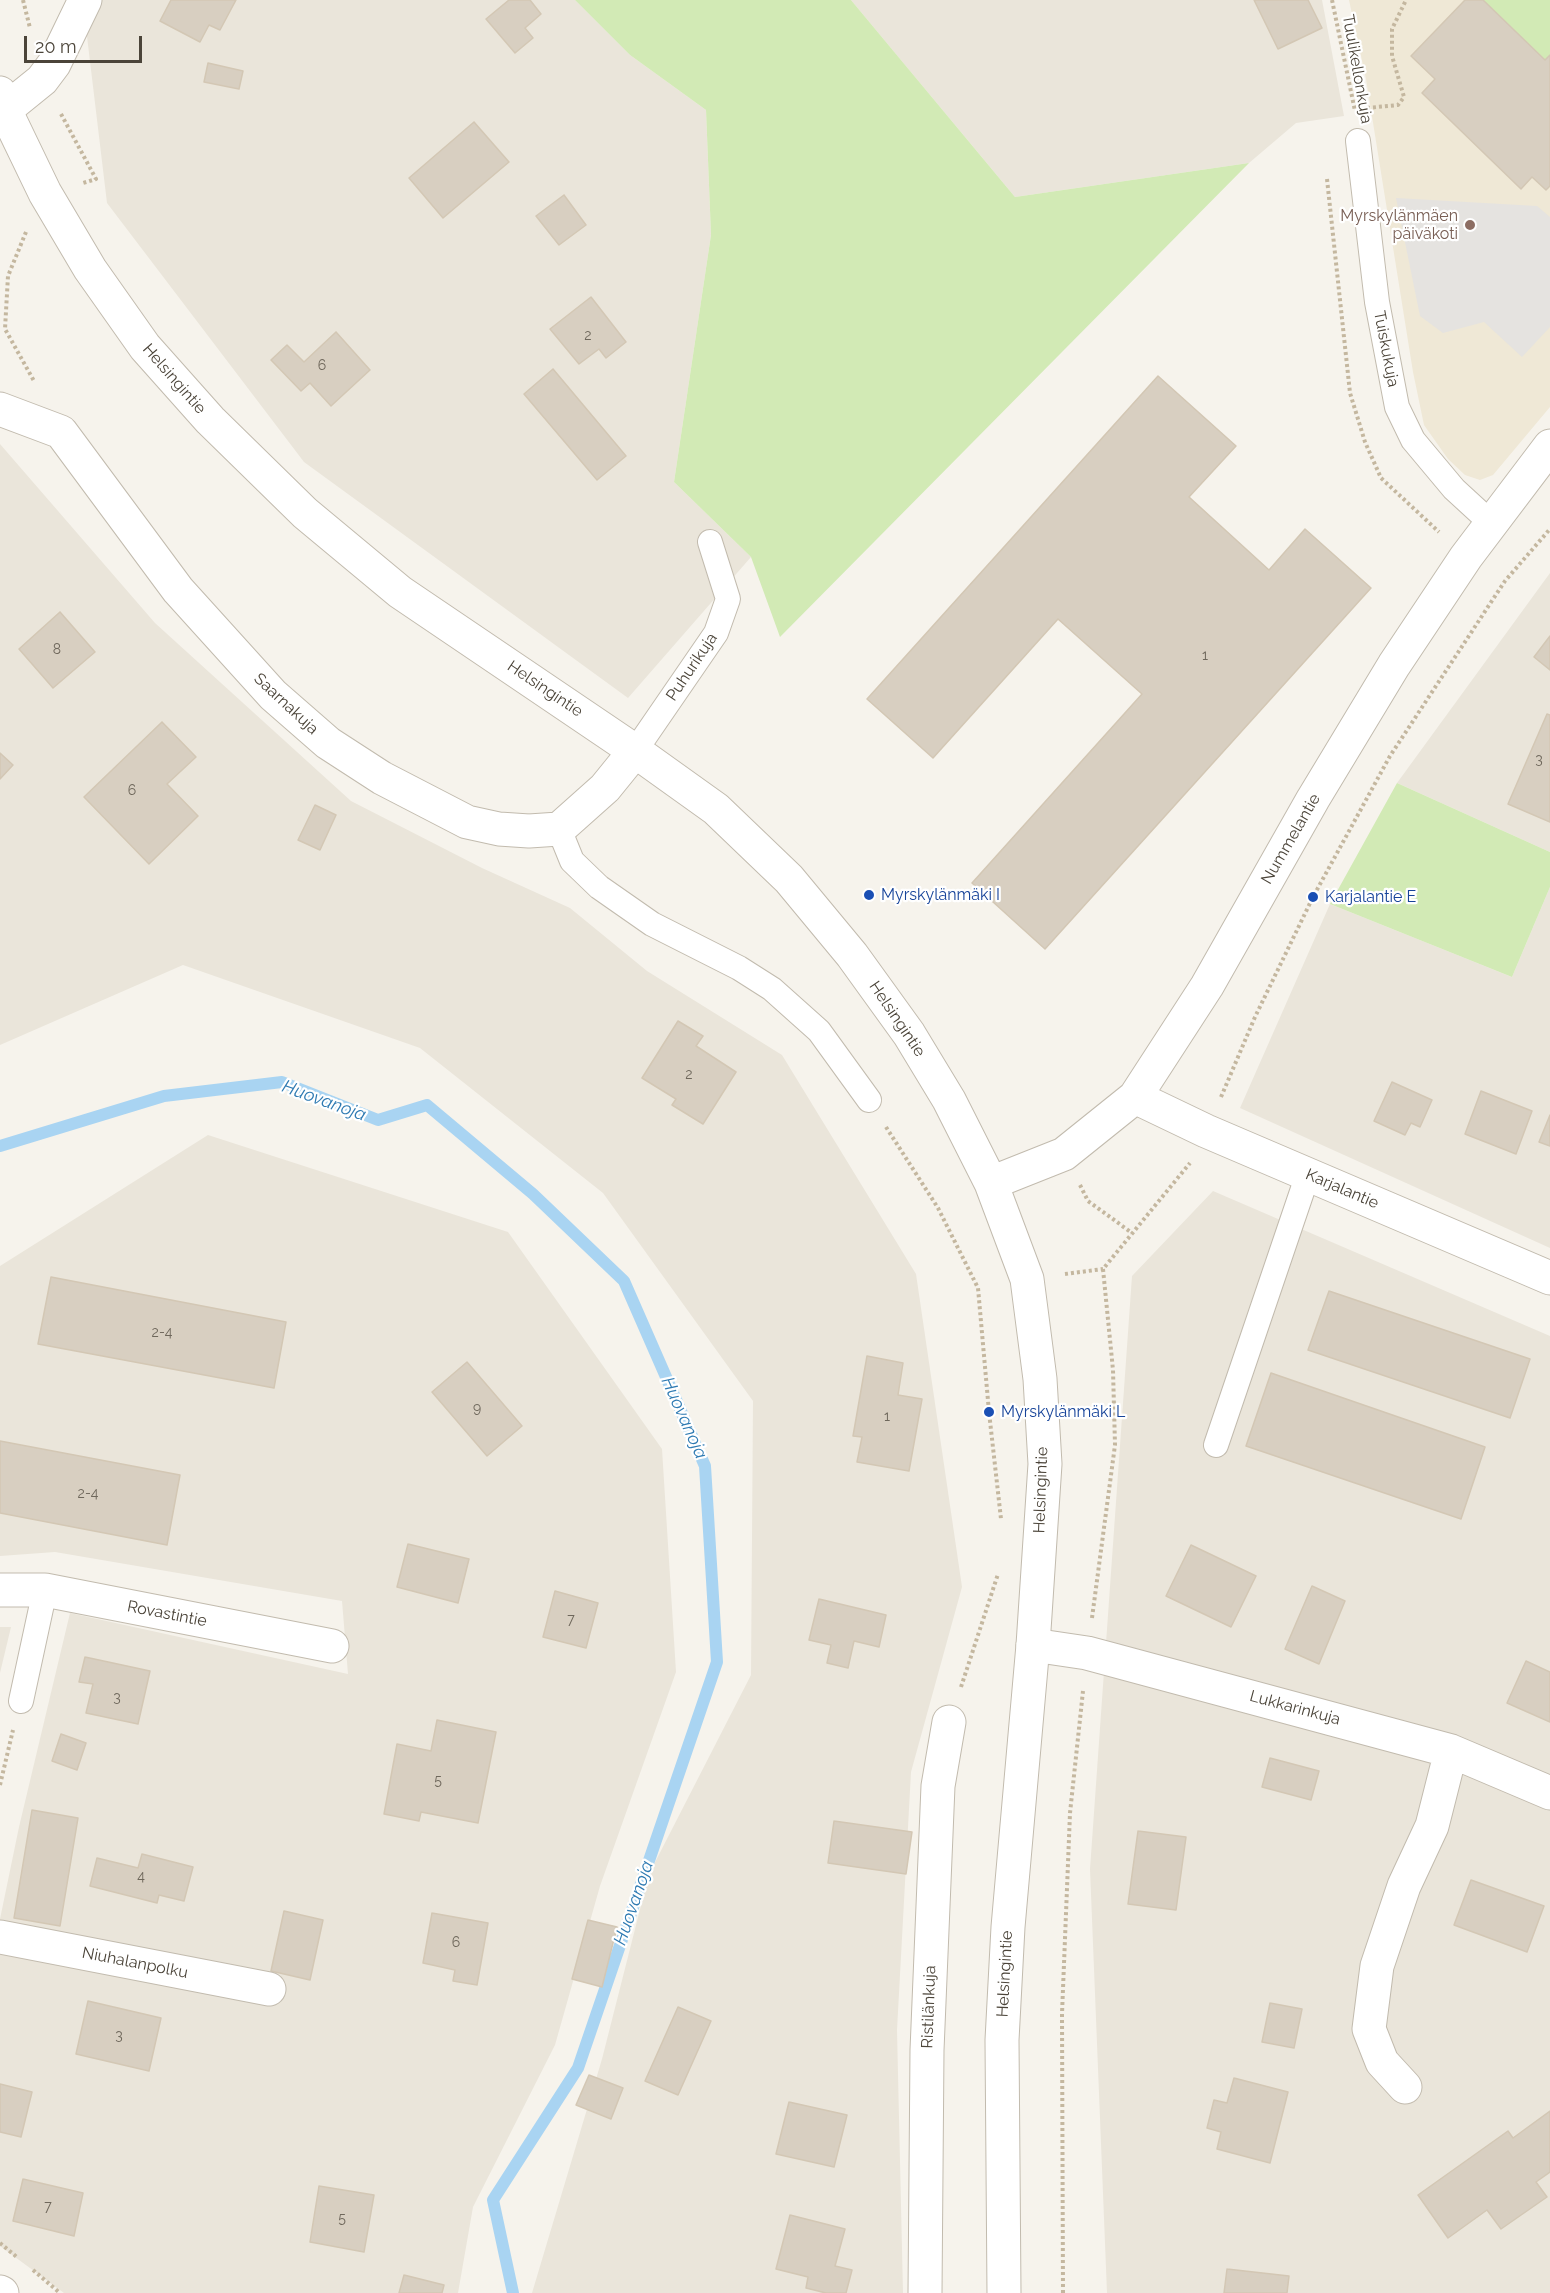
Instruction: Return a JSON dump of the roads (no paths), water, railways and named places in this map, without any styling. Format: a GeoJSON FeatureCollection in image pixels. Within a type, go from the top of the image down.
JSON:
{"type":"FeatureCollection","features":[{"type":"Feature","properties":{"kind":"street"},"geometry":{"type":"LineString","coordinates":[[3,101],[42,80],[54,64],[86,0]]}},
{"type":"Feature","properties":{"kind":"street","name":"Helsingintie"},"geometry":{"type":"LineString","coordinates":[[3,101],[45,193],[90,269],[145,347],[210,420],[305,513],[400,592],[635,751],[716,809],[789,879],[852,955],[909,1035],[949,1100],[991,1183],[1027,1279],[1040,1379],[1045,1464],[1033,1645],[1008,1927],[1003,2028],[1004,2293]]}},
{"type":"Feature","properties":{"kind":"street","name":"Saarnakuja"},"geometry":{"type":"LineString","coordinates":[[0,409],[61,432],[178,590],[273,695],[328,743],[382,778],[467,822],[509,830],[559,829]]}},
{"type":"Feature","properties":{"kind":"street","name":"Nummelantie"},"geometry":{"type":"LineString","coordinates":[[991,1183],[1064,1154],[1135,1097],[1207,986],[1313,799],[1394,665],[1466,557],[1550,446]]}},
{"type":"Feature","properties":{"kind":"street"},"geometry":{"type":"LineString","coordinates":[[559,829],[605,788],[635,751]]}},
{"type":"Feature","properties":{"kind":"street","name":"Karjalantie"},"geometry":{"type":"LineString","coordinates":[[1135,1097],[1206,1131],[1550,1278]]}},
{"type":"Feature","properties":{"kind":"street","name":"Rovastintie"},"geometry":{"type":"LineString","coordinates":[[0,1590],[45,1590],[332,1646]]}},
{"type":"Feature","properties":{"kind":"street","name":"Lukkarinkuja"},"geometry":{"type":"LineString","coordinates":[[1033,1645],[1087,1653],[1451,1751],[1550,1793]]}},
{"type":"Feature","properties":{"kind":"street","name":"Ristilänkuja"},"geometry":{"type":"LineString","coordinates":[[925,2293],[927,2027],[938,1786],[949,1722]]}},
{"type":"Feature","properties":{"kind":"street"},"geometry":{"type":"LineString","coordinates":[[1405,2087],[1382,2062],[1369,2029],[1377,1966],[1404,1886],[1432,1826],[1451,1751]]}},
{"type":"Feature","properties":{"kind":"street","name":"Niuhalanpolku"},"geometry":{"type":"LineString","coordinates":[[0,1937],[269,1989]]}},
{"type":"Feature","properties":{"kind":"lane","name":"Tuiskukuja"},"geometry":{"type":"LineString","coordinates":[[1358,141],[1377,302],[1397,407],[1413,440],[1454,489],[1491,523]]}},
{"type":"Feature","properties":{"kind":"lane","name":"Puhurikuja"},"geometry":{"type":"LineString","coordinates":[[635,751],[717,633],[728,599],[710,542]]}},
{"type":"Feature","properties":{"kind":"lane"},"geometry":{"type":"LineString","coordinates":[[559,829],[572,861],[599,887],[652,924],[739,968],[772,989],[819,1031],[869,1100]]}},
{"type":"Feature","properties":{"kind":"lane"},"geometry":{"type":"LineString","coordinates":[[1216,1445],[1308,1174]]}},
{"type":"Feature","properties":{"kind":"lane"},"geometry":{"type":"LineString","coordinates":[[21,1701],[45,1590]]}},
{"type":"Feature","properties":{"kind":"waterway","name":"Huovanoja"},"geometry":{"type":"LineString","coordinates":[[0,1146],[164,1096],[282,1082],[378,1120],[427,1105],[533,1194],[624,1281],[705,1466],[717,1662],[578,2068],[493,2200],[513,2293]]}},
{"type":"Feature","properties":{"kind":"place","name":"Myrskylänmäen päiväkoti"},"geometry":{"type":"Point","coordinates":[1470,225]}},
{"type":"Feature","properties":{"kind":"place","name":"Myrskylänmäki I"},"geometry":{"type":"Point","coordinates":[869,895]}},
{"type":"Feature","properties":{"kind":"place","name":"Karjalantie E"},"geometry":{"type":"Point","coordinates":[1313,897]}},
{"type":"Feature","properties":{"kind":"place","name":"Myrskylänmäki L"},"geometry":{"type":"Point","coordinates":[989,1412]}}]}
